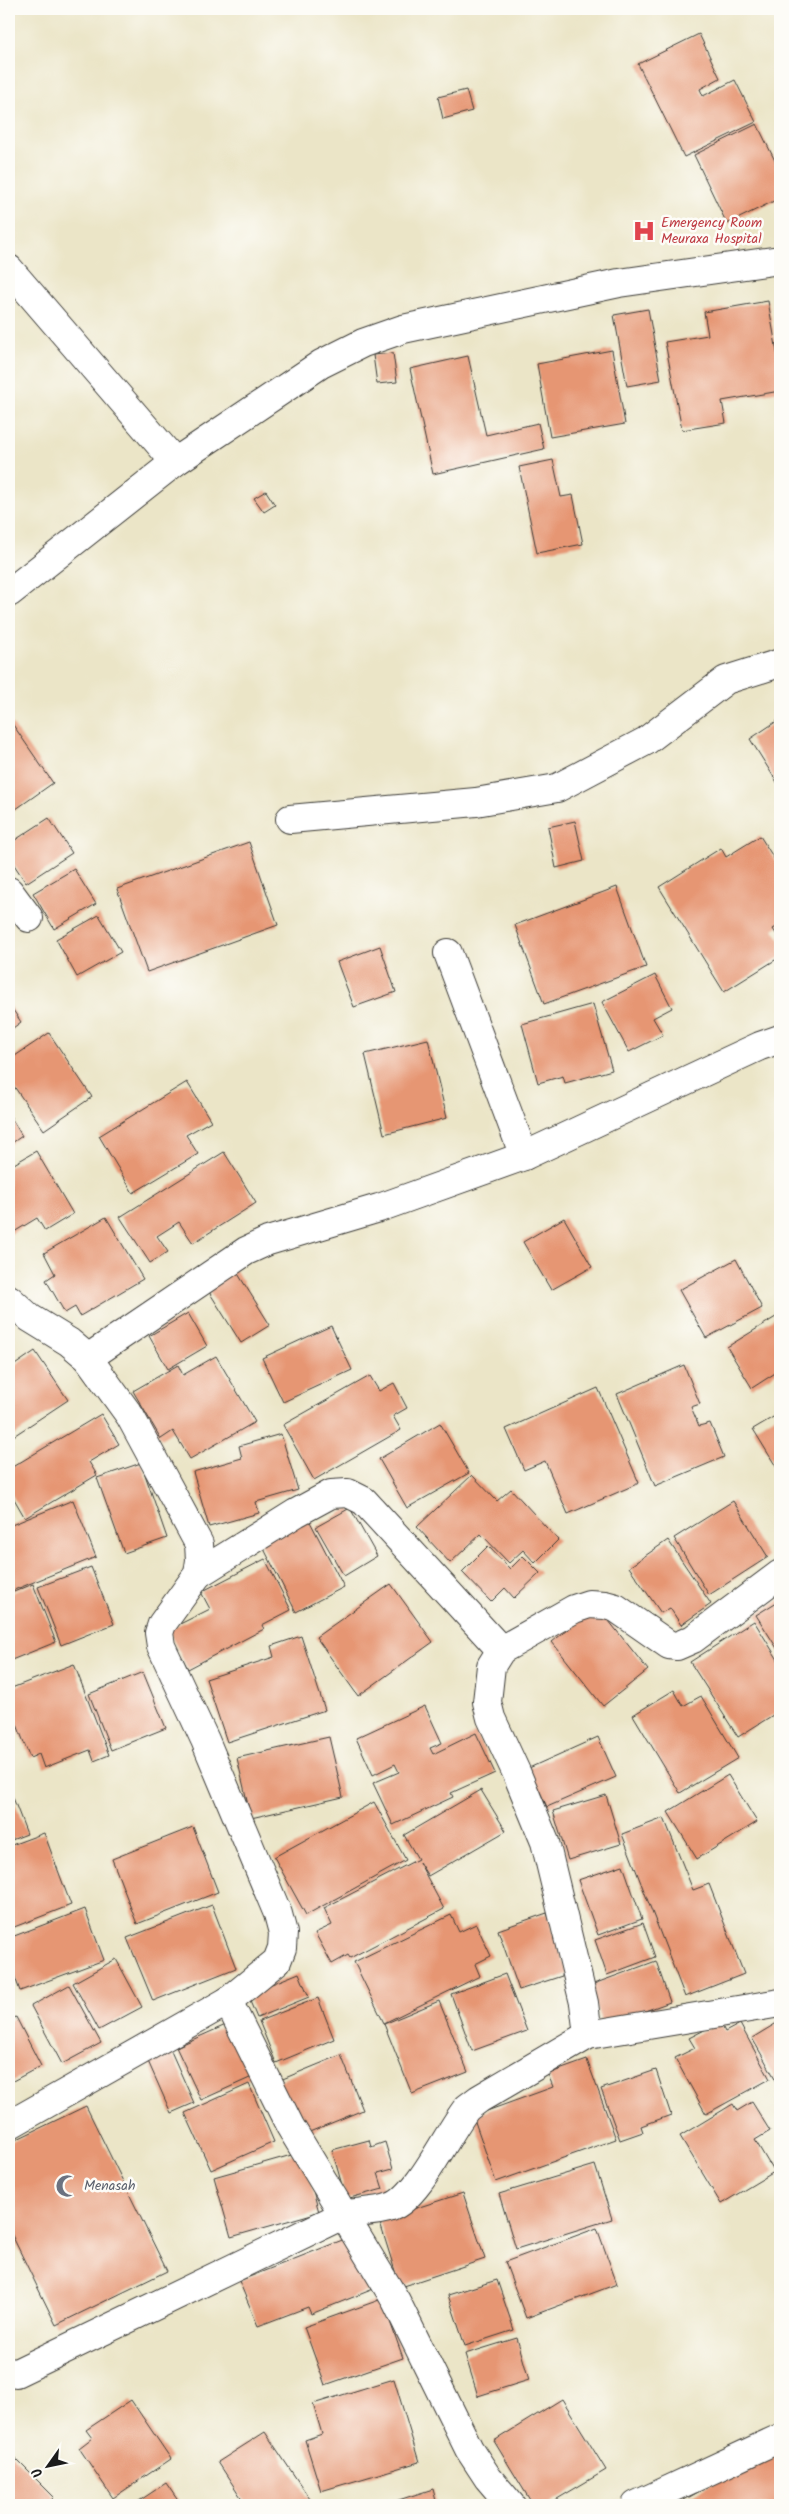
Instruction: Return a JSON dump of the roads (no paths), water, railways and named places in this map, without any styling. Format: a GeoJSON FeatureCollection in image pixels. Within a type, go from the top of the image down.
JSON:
{"type":"FeatureCollection","features":[{"type":"Feature","properties":{"kind":"street"},"geometry":{"type":"LineString","coordinates":[[9,593],[175,462],[321,364],[363,343],[403,329],[619,283],[780,260]]}},
{"type":"Feature","properties":{"kind":"street"},"geometry":{"type":"LineString","coordinates":[[9,269],[175,462]]}},
{"type":"Feature","properties":{"kind":"street"},"geometry":{"type":"LineString","coordinates":[[290,819],[476,802],[556,788],[646,741],[726,680],[780,663]]}},
{"type":"Feature","properties":{"kind":"street"},"geometry":{"type":"LineString","coordinates":[[9,891],[28,918]]}},
{"type":"Feature","properties":{"kind":"street"},"geometry":{"type":"LineString","coordinates":[[448,953],[524,1156]]}},
{"type":"Feature","properties":{"kind":"street"},"geometry":{"type":"LineString","coordinates":[[88,1358],[246,1251],[268,1241],[379,1208],[524,1156],[760,1046],[780,1039]]}},
{"type":"Feature","properties":{"kind":"street"},"geometry":{"type":"LineString","coordinates":[[9,1299],[30,1318],[69,1342],[88,1358],[130,1416],[199,1544],[200,1560],[198,1574]]}},
{"type":"Feature","properties":{"kind":"street"},"geometry":{"type":"LineString","coordinates":[[9,2124],[228,2001],[277,1961],[282,1948],[283,1933],[278,1914],[205,1740],[161,1646],[159,1633],[162,1624],[198,1574],[304,1508],[331,1494],[348,1493],[364,1502],[501,1650]]}},
{"type":"Feature","properties":{"kind":"street"},"geometry":{"type":"LineString","coordinates":[[588,2035],[584,2004],[545,1842],[517,1774],[490,1718],[487,1702],[491,1666],[501,1650],[574,1609],[596,1603],[616,1608],[663,1643],[677,1646],[693,1639],[780,1574]]}},
{"type":"Feature","properties":{"kind":"street"},"geometry":{"type":"LineString","coordinates":[[228,2001],[290,2126],[345,2214],[396,2302],[469,2449],[488,2478],[511,2505]]}},
{"type":"Feature","properties":{"kind":"street"},"geometry":{"type":"LineString","coordinates":[[9,2372],[16,2372],[345,2214],[391,2207],[405,2199],[416,2187],[467,2108],[479,2099],[588,2035],[780,2003]]}},
{"type":"Feature","properties":{"kind":"street"},"geometry":{"type":"LineString","coordinates":[[636,2505],[780,2438]]}},
{"type":"Feature","properties":{"kind":"place","name":"Emergency Room Meuraxa Hospital"},"geometry":{"type":"Point","coordinates":[644,231]}},
{"type":"Feature","properties":{"kind":"place","name":"Menasah"},"geometry":{"type":"Point","coordinates":[67,2186]}}]}
